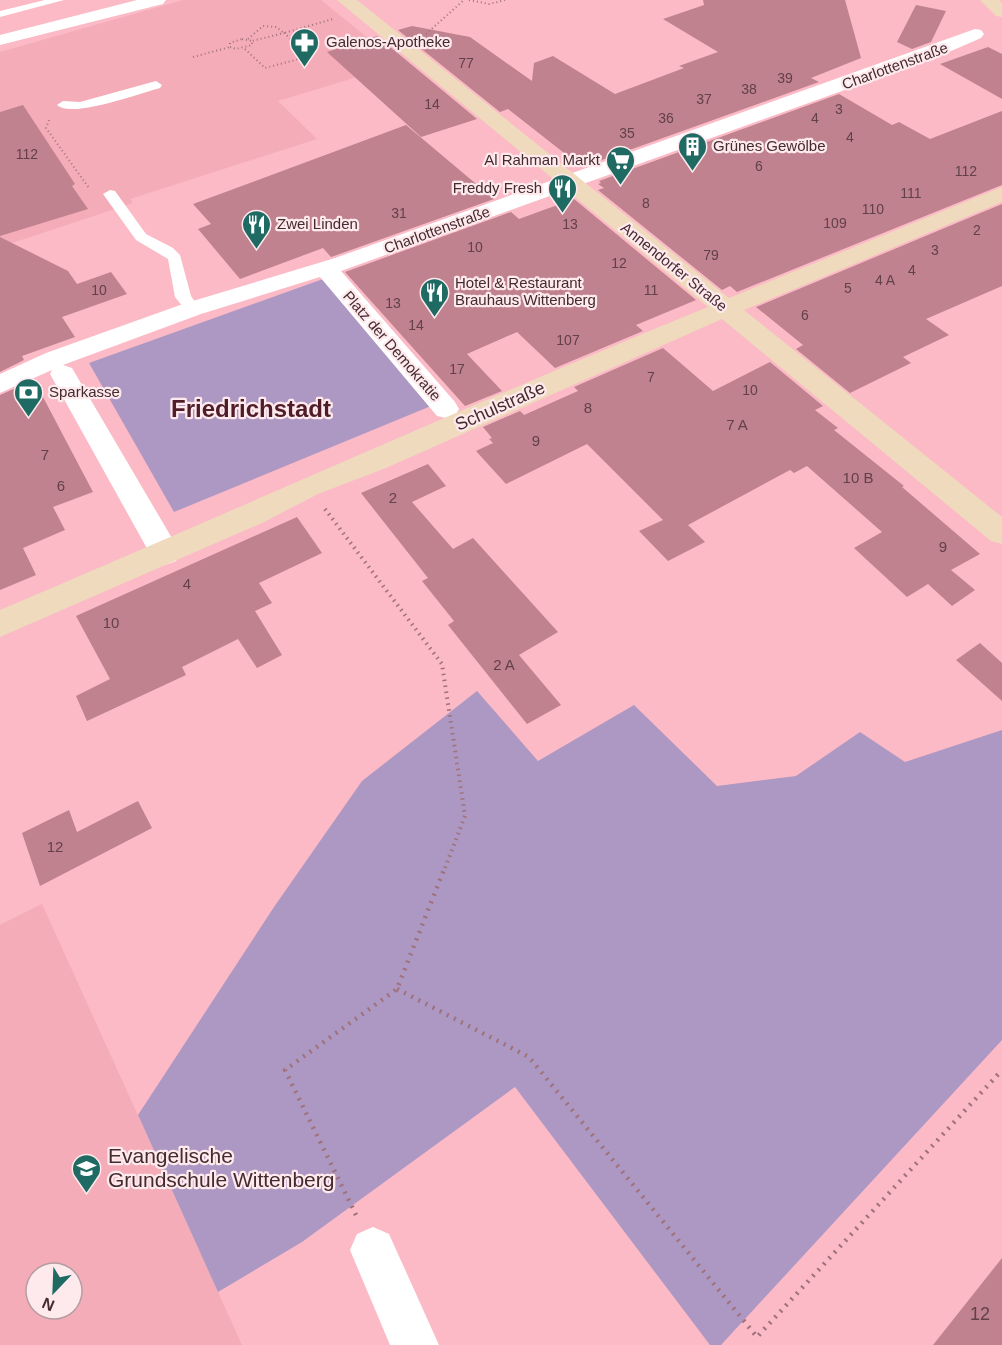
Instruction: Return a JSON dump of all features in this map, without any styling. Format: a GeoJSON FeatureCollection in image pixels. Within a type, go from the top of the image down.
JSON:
{"type":"FeatureCollection","features":[{"type":"Feature","properties":{"kind":"main road","name":"Annendorfer Straße"},"geometry":{"type":"LineString","coordinates":[[346,0],[1002,533]]}},
{"type":"Feature","properties":{"kind":"main road"},"geometry":{"type":"LineString","coordinates":[[989,0],[1002,12]]}},
{"type":"Feature","properties":{"kind":"main road","name":"Schulstraße"},"geometry":{"type":"LineString","coordinates":[[0,624],[165,553],[308,487],[375,461],[453,416],[725,309],[1002,194]]}},
{"type":"Feature","properties":{"kind":"street"},"geometry":{"type":"LineString","coordinates":[[0,40],[157,0]]}},
{"type":"Feature","properties":{"kind":"street","name":"Charlottenstraße"},"geometry":{"type":"LineString","coordinates":[[0,384],[55,359],[192,309],[326,268],[571,183],[936,51],[975,34]]}},
{"type":"Feature","properties":{"kind":"street","name":"Platz der Demokratie"},"geometry":{"type":"LineString","coordinates":[[326,268],[453,416]]}},
{"type":"Feature","properties":{"kind":"street"},"geometry":{"type":"LineString","coordinates":[[63,374],[165,553]]}},
{"type":"Feature","properties":{"kind":"street"},"geometry":{"type":"LineString","coordinates":[[373,1250],[415,1345]]}},
{"type":"Feature","properties":{"kind":"lane"},"geometry":{"type":"LineString","coordinates":[[0,14],[59,0]]}},
{"type":"Feature","properties":{"kind":"lane"},"geometry":{"type":"LineString","coordinates":[[63,105],[80,106],[156,85]]}},
{"type":"Feature","properties":{"kind":"lane"},"geometry":{"type":"LineString","coordinates":[[110,194],[141,237],[175,258],[183,297],[192,309]]}},
{"type":"Feature","properties":{"kind":"path"},"geometry":{"type":"LineString","coordinates":[[420,37],[464,0]]}},
{"type":"Feature","properties":{"kind":"path"},"geometry":{"type":"LineString","coordinates":[[469,0],[489,4],[505,0]]}},
{"type":"Feature","properties":{"kind":"path"},"geometry":{"type":"LineString","coordinates":[[230,47],[230,43],[237,39],[252,41],[334,19]]}},
{"type":"Feature","properties":{"kind":"path"},"geometry":{"type":"LineString","coordinates":[[193,57],[230,47],[245,49],[265,68],[309,56],[276,27],[263,26],[248,39]]}},
{"type":"Feature","properties":{"kind":"path"},"geometry":{"type":"LineString","coordinates":[[245,49],[252,45],[252,41]]}},
{"type":"Feature","properties":{"kind":"path"},"geometry":{"type":"LineString","coordinates":[[50,118],[46,128],[86,186],[110,194]]}},
{"type":"Feature","properties":{"kind":"path"},"geometry":{"type":"LineString","coordinates":[[308,487],[442,664],[465,816],[397,989],[285,1070],[373,1250]]}},
{"type":"Feature","properties":{"kind":"path"},"geometry":{"type":"LineString","coordinates":[[397,989],[529,1057],[757,1337],[1002,1070]]}},
{"type":"Feature","properties":{"kind":"shaded area"},"geometry":{"type":"Polygon","coordinates":[[[183,0],[321,0],[400,64],[278,101],[317,139],[130,199],[133,203],[0,247],[0,52],[183,0]]]}},
{"type":"Feature","properties":{"kind":"shaded area"},"geometry":{"type":"Polygon","coordinates":[[[323,279],[431,406],[174,512],[89,363],[323,279]]]}},
{"type":"Feature","properties":{"kind":"shaded area"},"geometry":{"type":"Polygon","coordinates":[[[477,691],[538,761],[634,705],[717,786],[796,776],[860,732],[905,762],[1002,730],[1002,1040],[721,1345],[710,1345],[515,1087],[302,1242],[218,1292],[138,1115],[274,907],[362,781],[477,691]]]}},
{"type":"Feature","properties":{"kind":"shaded area","name":"Evangelische Grundschule Wittenberg"},"geometry":{"type":"Polygon","coordinates":[[[42,904],[242,1345],[0,1345],[0,925],[42,904]]]}},
{"type":"Feature","properties":{"kind":"building"},"geometry":{"type":"Polygon","coordinates":[[[703,0],[845,0],[861,58],[811,78],[819,82],[582,167],[508,109],[500,112],[398,30],[412,26],[470,37],[532,81],[534,63],[553,56],[615,94],[684,68],[679,66],[718,52],[663,19],[704,5],[703,0]]]}},
{"type":"Feature","properties":{"kind":"building"},"geometry":{"type":"Polygon","coordinates":[[[916,5],[946,11],[931,42],[912,49],[897,42],[916,5]]]}},
{"type":"Feature","properties":{"kind":"building"},"geometry":{"type":"Polygon","coordinates":[[[377,36],[477,119],[421,137],[327,52],[377,36]]]}},
{"type":"Feature","properties":{"kind":"building"},"geometry":{"type":"Polygon","coordinates":[[[988,47],[1002,54],[1002,99],[940,64],[988,47]]]}},
{"type":"Feature","properties":{"kind":"building"},"geometry":{"type":"Polygon","coordinates":[[[839,94],[892,125],[899,122],[930,139],[1002,111],[1002,185],[737,292],[730,286],[722,290],[598,190],[604,188],[598,184],[601,183],[599,181],[839,94]]]}},
{"type":"Feature","properties":{"kind":"building"},"geometry":{"type":"Polygon","coordinates":[[[23,105],[75,184],[72,186],[88,209],[0,236],[0,112],[23,105]]]}},
{"type":"Feature","properties":{"kind":"building"},"geometry":{"type":"Polygon","coordinates":[[[406,125],[494,199],[331,257],[323,248],[240,279],[198,229],[211,224],[193,204],[406,125]]]}},
{"type":"Feature","properties":{"kind":"building"},"geometry":{"type":"Polygon","coordinates":[[[574,199],[696,300],[636,325],[643,331],[555,368],[517,332],[467,354],[502,391],[465,406],[345,272],[511,212],[519,219],[574,199]]]}},
{"type":"Feature","properties":{"kind":"building"},"geometry":{"type":"Polygon","coordinates":[[[1002,204],[1002,286],[926,319],[949,335],[903,357],[911,363],[850,393],[796,349],[803,345],[756,307],[1002,204]]]}},
{"type":"Feature","properties":{"kind":"building"},"geometry":{"type":"Polygon","coordinates":[[[0,237],[68,271],[77,284],[111,272],[127,294],[62,317],[75,337],[22,356],[24,360],[0,372],[0,237]]]}},
{"type":"Feature","properties":{"kind":"building"},"geometry":{"type":"Polygon","coordinates":[[[663,348],[713,391],[770,362],[823,406],[815,410],[838,428],[834,430],[904,486],[902,487],[980,554],[951,570],[975,590],[952,606],[928,584],[907,597],[854,548],[882,532],[807,466],[794,473],[790,470],[688,525],[705,542],[668,561],[639,531],[663,520],[587,444],[506,484],[476,451],[493,443],[489,439],[492,438],[483,427],[520,411],[524,415],[578,391],[574,387],[663,348]]]}},
{"type":"Feature","properties":{"kind":"building"},"geometry":{"type":"Polygon","coordinates":[[[34,380],[93,492],[53,507],[65,530],[23,548],[36,575],[0,590],[0,395],[34,380]]]}},
{"type":"Feature","properties":{"kind":"building"},"geometry":{"type":"Polygon","coordinates":[[[428,464],[446,486],[412,502],[453,549],[473,538],[558,632],[519,655],[561,705],[527,724],[448,625],[454,621],[422,581],[428,578],[361,493],[428,464]]]}},
{"type":"Feature","properties":{"kind":"building"},"geometry":{"type":"Polygon","coordinates":[[[297,517],[322,553],[259,583],[272,603],[255,611],[282,655],[257,668],[238,639],[182,667],[186,675],[87,721],[76,696],[110,679],[76,616],[297,517]]]}},
{"type":"Feature","properties":{"kind":"building"},"geometry":{"type":"Polygon","coordinates":[[[980,643],[1002,663],[1002,701],[956,660],[980,643]]]}},
{"type":"Feature","properties":{"kind":"building"},"geometry":{"type":"Polygon","coordinates":[[[138,801],[152,828],[40,886],[22,833],[69,810],[77,832],[138,801]]]}},
{"type":"Feature","properties":{"kind":"building"},"geometry":{"type":"Polygon","coordinates":[[[1002,1258],[1002,1345],[933,1345],[1002,1258]]]}},
{"type":"Feature","properties":{"kind":"place","name":"Galenos-Apotheke"},"geometry":{"type":"Point","coordinates":[305,68]}},
{"type":"Feature","properties":{"kind":"place","name":"Grünes Gewölbe"},"geometry":{"type":"Point","coordinates":[692,172]}},
{"type":"Feature","properties":{"kind":"place","name":"Al Rahman Markt"},"geometry":{"type":"Point","coordinates":[621,186]}},
{"type":"Feature","properties":{"kind":"place","name":"Freddy Fresh"},"geometry":{"type":"Point","coordinates":[563,214]}},
{"type":"Feature","properties":{"kind":"place","name":"Zwei Linden"},"geometry":{"type":"Point","coordinates":[256,250]}},
{"type":"Feature","properties":{"kind":"place","name":"Hotel & Restaurant Brauhaus Wittenberg"},"geometry":{"type":"Point","coordinates":[434,318]}},
{"type":"Feature","properties":{"kind":"place","name":"Sparkasse"},"geometry":{"type":"Point","coordinates":[28,418]}},
{"type":"Feature","properties":{"kind":"place","name":"Evangelische Grundschule Wittenberg"},"geometry":{"type":"Point","coordinates":[87,1194]}},
{"type":"Feature","properties":{"kind":"district","name":"Friedrichstadt"},"geometry":{"type":"Point","coordinates":[251,409]}}]}
